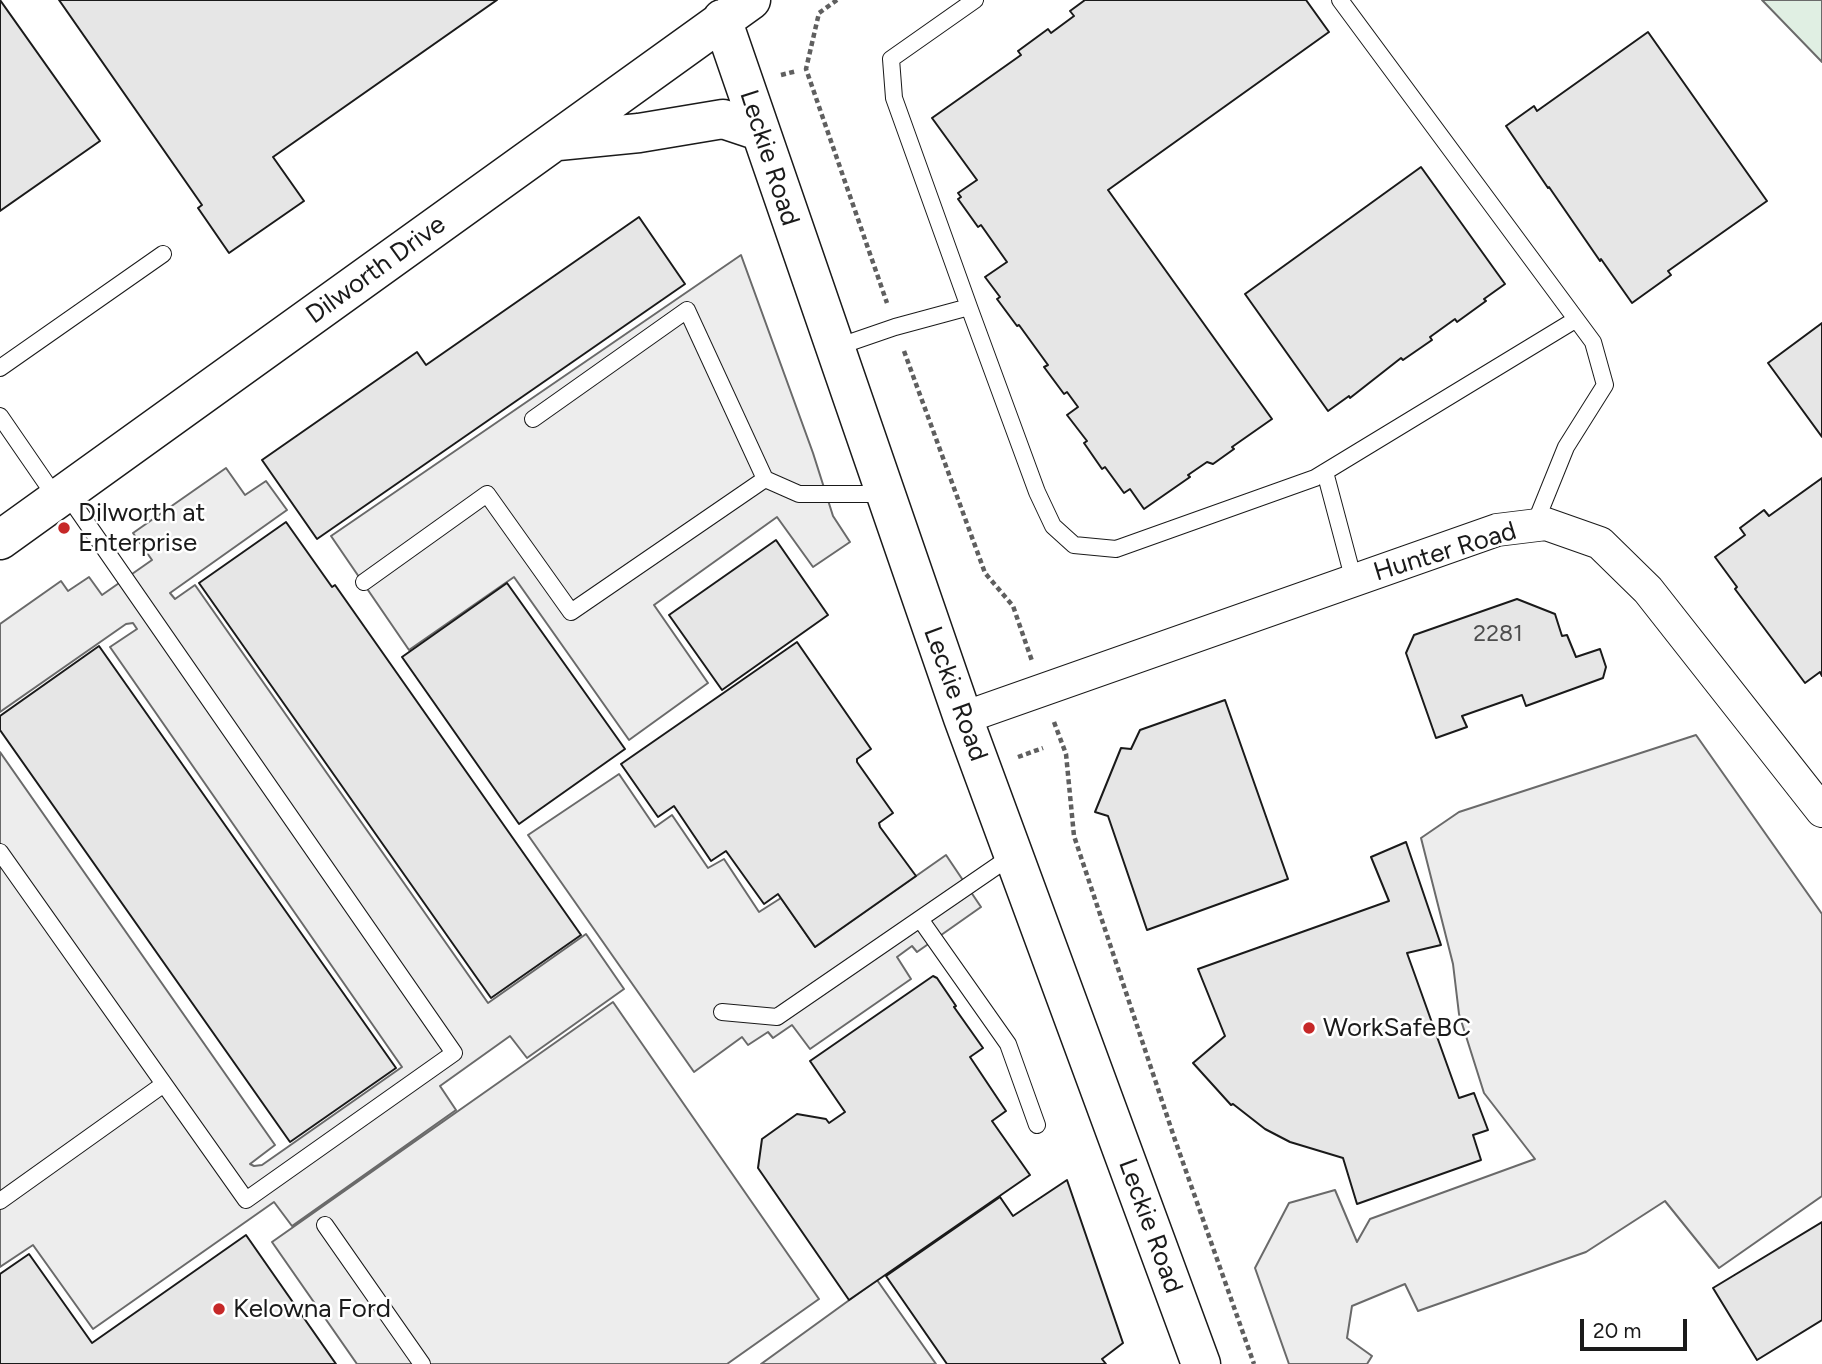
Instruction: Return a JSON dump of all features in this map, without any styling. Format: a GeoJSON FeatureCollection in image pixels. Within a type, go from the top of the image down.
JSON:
{"type":"FeatureCollection","features":[{"type":"Feature","properties":{"kind":"main road","name":"Leckie Road"},"geometry":{"type":"LineString","coordinates":[[729,6],[759,131],[834,348],[963,718],[1200,1364]]}},
{"type":"Feature","properties":{"kind":"main road","name":"Dilworth Drive"},"geometry":{"type":"LineString","coordinates":[[0,540],[556,141],[729,6]]}},
{"type":"Feature","properties":{"kind":"main road"},"geometry":{"type":"LineString","coordinates":[[556,141],[639,133],[723,119],[759,131]]}},
{"type":"Feature","properties":{"kind":"street","name":"Hunter Road"},"geometry":{"type":"LineString","coordinates":[[963,718],[1497,530],[1546,524],[1600,543],[1648,590],[1822,811]]}},
{"type":"Feature","properties":{"kind":"lane"},"geometry":{"type":"LineString","coordinates":[[975,0],[891,59],[894,98],[1037,492],[1053,526],[1074,545],[1116,549],[1315,478],[1575,320]]}},
{"type":"Feature","properties":{"kind":"lane"},"geometry":{"type":"LineString","coordinates":[[1340,0],[1592,342],[1605,385],[1566,447],[1534,526]]}},
{"type":"Feature","properties":{"kind":"lane"},"geometry":{"type":"LineString","coordinates":[[0,368],[163,254]]}},
{"type":"Feature","properties":{"kind":"lane"},"geometry":{"type":"LineString","coordinates":[[834,348],[895,327],[969,307]]}},
{"type":"Feature","properties":{"kind":"lane"},"geometry":{"type":"LineString","coordinates":[[533,419],[687,310],[765,479],[799,494],[885,494]]}},
{"type":"Feature","properties":{"kind":"lane"},"geometry":{"type":"LineString","coordinates":[[0,416],[62,496],[454,1054],[246,1199],[0,852]]}},
{"type":"Feature","properties":{"kind":"lane"},"geometry":{"type":"LineString","coordinates":[[1325,472],[1354,581]]}},
{"type":"Feature","properties":{"kind":"lane"},"geometry":{"type":"LineString","coordinates":[[364,582],[487,494],[571,612],[765,479]]}},
{"type":"Feature","properties":{"kind":"lane"},"geometry":{"type":"LineString","coordinates":[[722,1012],[776,1017],[1013,855]]}},
{"type":"Feature","properties":{"kind":"lane"},"geometry":{"type":"LineString","coordinates":[[920,919],[1007,1044],[1037,1125]]}},
{"type":"Feature","properties":{"kind":"lane"},"geometry":{"type":"LineString","coordinates":[[0,1201],[164,1084]]}},
{"type":"Feature","properties":{"kind":"lane"},"geometry":{"type":"LineString","coordinates":[[325,1225],[422,1364]]}},
{"type":"Feature","properties":{"kind":"path"},"geometry":{"type":"LineString","coordinates":[[819,13],[837,0]]}},
{"type":"Feature","properties":{"kind":"path"},"geometry":{"type":"LineString","coordinates":[[779,75],[797,71]]}},
{"type":"Feature","properties":{"kind":"path"},"geometry":{"type":"LineString","coordinates":[[1017,757],[1043,748]]}},
{"type":"Feature","properties":{"kind":"green space"},"geometry":{"type":"Polygon","coordinates":[[[1762,0],[1822,0],[1822,62],[1762,0]]]}},
{"type":"Feature","properties":{"kind":"shaded area"},"geometry":{"type":"Polygon","coordinates":[[[741,255],[833,516],[850,542],[813,567],[777,517],[654,605],[708,683],[629,740],[514,577],[409,650],[331,536],[741,255]]]}},
{"type":"Feature","properties":{"kind":"shaded area"},"geometry":{"type":"Polygon","coordinates":[[[226,468],[245,495],[266,481],[287,510],[170,593],[175,599],[195,585],[488,1003],[586,934],[624,989],[527,1058],[510,1036],[440,1086],[456,1110],[292,1226],[274,1202],[93,1329],[33,1245],[0,1267],[0,752],[275,1145],[250,1164],[262,1165],[402,1067],[110,647],[137,629],[133,623],[126,624],[0,712],[0,624],[61,581],[68,591],[89,577],[102,595],[152,560],[133,533],[226,468]]]}},
{"type":"Feature","properties":{"kind":"shaded area"},"geometry":{"type":"Polygon","coordinates":[[[1696,735],[1822,914],[1822,1196],[1719,1268],[1665,1201],[1586,1252],[1418,1311],[1405,1284],[1352,1306],[1347,1338],[1372,1356],[1367,1364],[1289,1364],[1255,1268],[1289,1203],[1335,1190],[1357,1242],[1370,1219],[1535,1159],[1484,1093],[1459,1014],[1453,964],[1421,838],[1459,812],[1696,735]]]}},
{"type":"Feature","properties":{"kind":"shaded area"},"geometry":{"type":"Polygon","coordinates":[[[619,774],[655,827],[672,815],[708,868],[724,859],[759,912],[781,898],[815,947],[946,855],[981,907],[917,952],[912,946],[897,957],[911,979],[810,1049],[792,1025],[773,1038],[768,1032],[748,1045],[742,1037],[694,1072],[528,835],[619,774]]]}},
{"type":"Feature","properties":{"kind":"shaded area"},"geometry":{"type":"Polygon","coordinates":[[[613,1002],[819,1299],[727,1364],[357,1364],[272,1242],[613,1002]]]}},
{"type":"Feature","properties":{"kind":"shaded area"},"geometry":{"type":"Polygon","coordinates":[[[877,1280],[936,1364],[761,1364],[877,1280]]]}},
{"type":"Feature","properties":{"kind":"building"},"geometry":{"type":"Polygon","coordinates":[[[0,0],[100,141],[0,211],[0,0]]]}},
{"type":"Feature","properties":{"kind":"building"},"geometry":{"type":"Polygon","coordinates":[[[59,0],[497,0],[273,157],[304,201],[229,253],[198,208],[202,205],[59,0]]]}},
{"type":"Feature","properties":{"kind":"building"},"geometry":{"type":"Polygon","coordinates":[[[1085,0],[1306,0],[1329,32],[1108,190],[1272,419],[1213,464],[1207,462],[1144,509],[1130,489],[1124,493],[1105,467],[1102,469],[1084,443],[1087,441],[1067,415],[1078,407],[1067,392],[1064,394],[1044,367],[1048,365],[997,299],[1000,297],[985,277],[1007,262],[981,225],[978,227],[958,199],[961,197],[958,193],[977,180],[932,118],[1021,55],[1018,51],[1048,29],[1051,33],[1074,16],[1070,11],[1085,0]]]}},
{"type":"Feature","properties":{"kind":"building"},"geometry":{"type":"Polygon","coordinates":[[[1648,32],[1767,201],[1668,271],[1671,275],[1632,303],[1506,126],[1534,106],[1537,111],[1648,32]]]}},
{"type":"Feature","properties":{"kind":"building"},"geometry":{"type":"Polygon","coordinates":[[[1421,167],[1505,284],[1457,322],[1455,319],[1430,337],[1432,340],[1403,360],[1401,358],[1350,398],[1349,396],[1328,411],[1245,294],[1421,167]]]}},
{"type":"Feature","properties":{"kind":"building"},"geometry":{"type":"Polygon","coordinates":[[[639,217],[685,284],[317,539],[262,460],[417,352],[426,365],[639,217]]]}},
{"type":"Feature","properties":{"kind":"building"},"geometry":{"type":"Polygon","coordinates":[[[1822,323],[1822,437],[1768,363],[1822,323]]]}},
{"type":"Feature","properties":{"kind":"building"},"geometry":{"type":"Polygon","coordinates":[[[1822,478],[1822,676],[1820,672],[1805,683],[1735,589],[1737,587],[1715,557],[1745,535],[1740,528],[1764,510],[1769,516],[1822,478]]]}},
{"type":"Feature","properties":{"kind":"building"},"geometry":{"type":"Polygon","coordinates":[[[286,522],[332,587],[335,585],[581,935],[491,998],[199,583],[286,522]]]}},
{"type":"Feature","properties":{"kind":"building"},"geometry":{"type":"Polygon","coordinates":[[[776,540],[828,615],[722,690],[669,615],[776,540]]]}},
{"type":"Feature","properties":{"kind":"building"},"geometry":{"type":"Polygon","coordinates":[[[507,583],[625,749],[519,824],[402,657],[507,583]]]}},
{"type":"Feature","properties":{"kind":"building"},"geometry":{"type":"Polygon","coordinates":[[[1517,599],[1555,614],[1562,636],[1567,635],[1576,657],[1600,649],[1606,667],[1603,678],[1526,706],[1522,695],[1462,716],[1467,727],[1436,738],[1406,653],[1414,635],[1517,599]]]}},
{"type":"Feature","properties":{"kind":"building"},"geometry":{"type":"Polygon","coordinates":[[[797,642],[871,749],[857,759],[857,762],[893,813],[879,823],[880,827],[916,876],[815,947],[778,894],[764,904],[726,851],[711,861],[674,806],[658,817],[621,764],[797,642]]]}},
{"type":"Feature","properties":{"kind":"building"},"geometry":{"type":"Polygon","coordinates":[[[99,646],[396,1068],[290,1142],[0,730],[0,716],[99,646]]]}},
{"type":"Feature","properties":{"kind":"building"},"geometry":{"type":"Polygon","coordinates":[[[1225,700],[1288,879],[1147,930],[1108,816],[1095,812],[1121,748],[1131,749],[1140,730],[1225,700]]]}},
{"type":"Feature","properties":{"kind":"building"},"geometry":{"type":"Polygon","coordinates":[[[1406,842],[1441,945],[1407,953],[1459,1098],[1474,1093],[1488,1130],[1473,1135],[1481,1160],[1357,1204],[1343,1158],[1290,1142],[1265,1129],[1231,1105],[1193,1063],[1225,1036],[1198,969],[1389,901],[1371,857],[1406,842]]]}},
{"type":"Feature","properties":{"kind":"building"},"geometry":{"type":"Polygon","coordinates":[[[933,976],[937,978],[983,1048],[970,1057],[1006,1111],[992,1121],[1030,1175],[849,1300],[758,1168],[762,1139],[797,1114],[826,1119],[829,1123],[845,1112],[810,1061],[933,976]]]}},
{"type":"Feature","properties":{"kind":"building"},"geometry":{"type":"Polygon","coordinates":[[[1067,1180],[1123,1343],[1102,1359],[1106,1364],[947,1364],[886,1276],[1000,1197],[1013,1216],[1067,1180]]]}},
{"type":"Feature","properties":{"kind":"building"},"geometry":{"type":"Polygon","coordinates":[[[1822,1222],[1822,1320],[1757,1360],[1713,1288],[1822,1222]]]}},
{"type":"Feature","properties":{"kind":"building","name":"Kelowna Ford"},"geometry":{"type":"Polygon","coordinates":[[[246,1235],[336,1364],[0,1364],[0,1274],[29,1254],[92,1343],[246,1235]]]}},
{"type":"Feature","properties":{"kind":"place","name":"Dilworth at Enterprise"},"geometry":{"type":"Point","coordinates":[64,528]}},
{"type":"Feature","properties":{"kind":"place","name":"WorkSafeBC"},"geometry":{"type":"Point","coordinates":[1309,1028]}},
{"type":"Feature","properties":{"kind":"place","name":"Kelowna Ford"},"geometry":{"type":"Point","coordinates":[219,1309]}}]}
